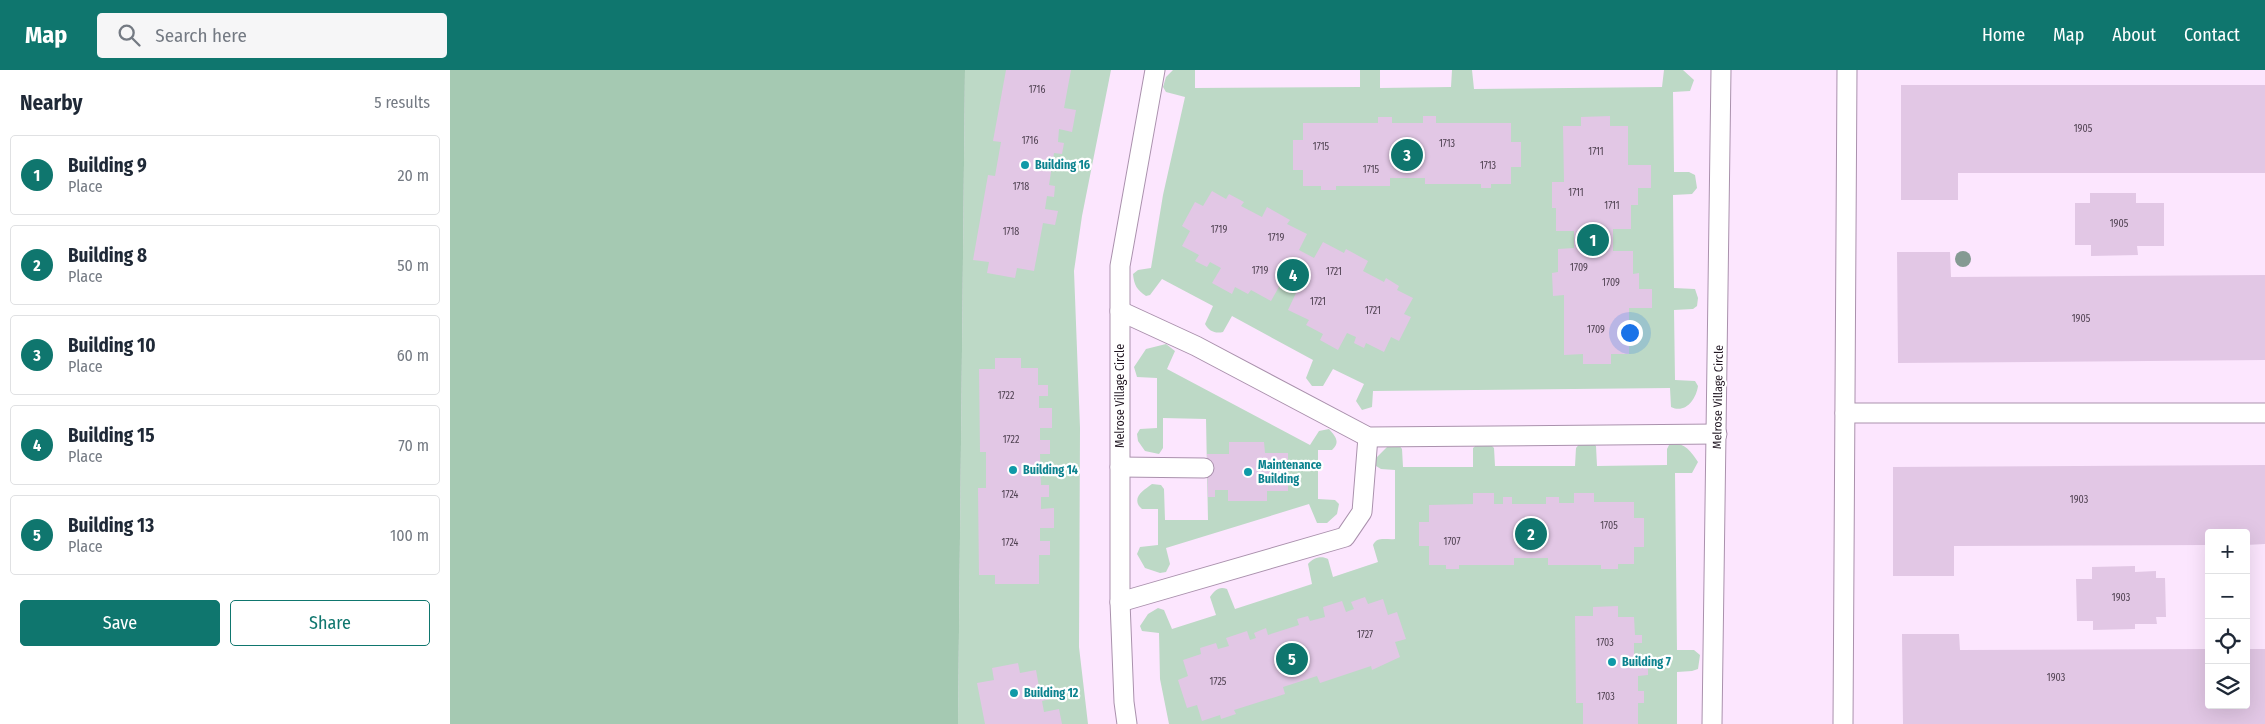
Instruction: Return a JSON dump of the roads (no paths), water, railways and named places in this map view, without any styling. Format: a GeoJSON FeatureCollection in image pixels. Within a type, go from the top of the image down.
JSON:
{"type":"FeatureCollection","features":[{"type":"Feature","properties":{"kind":"lane","name":"Melrose Village Circle"},"geometry":{"type":"LineString","coordinates":[[1127,724],[1124,702],[1120,602],[1120,266],[1155,70]]}},
{"type":"Feature","properties":{"kind":"lane","name":"Melrose Village Circle"},"geometry":{"type":"LineString","coordinates":[[1712,724],[1718,434],[1721,70]]}},
{"type":"Feature","properties":{"kind":"lane"},"geometry":{"type":"LineString","coordinates":[[1843,724],[1848,70]]}},
{"type":"Feature","properties":{"kind":"lane"},"geometry":{"type":"LineString","coordinates":[[1120,311],[1196,346],[1368,437],[1718,434]]}},
{"type":"Feature","properties":{"kind":"lane"},"geometry":{"type":"LineString","coordinates":[[1845,413],[2265,413]]}},
{"type":"Feature","properties":{"kind":"lane"},"geometry":{"type":"LineString","coordinates":[[1120,602],[1345,537],[1362,512],[1368,437]]}},
{"type":"Feature","properties":{"kind":"lane"},"geometry":{"type":"LineString","coordinates":[[1120,467],[1204,468]]}},
{"type":"Feature","properties":{"kind":"place","name":"Building 10"},"geometry":{"type":"Point","coordinates":[1407,155]}},
{"type":"Feature","properties":{"kind":"place","name":"Building 16"},"geometry":{"type":"Point","coordinates":[1025,165]}},
{"type":"Feature","properties":{"kind":"place","name":"Building 9"},"geometry":{"type":"Point","coordinates":[1593,240]}},
{"type":"Feature","properties":{"kind":"place","name":"Building 15"},"geometry":{"type":"Point","coordinates":[1293,275]}},
{"type":"Feature","properties":{"kind":"place","name":"Building 14"},"geometry":{"type":"Point","coordinates":[1013,470]}},
{"type":"Feature","properties":{"kind":"place","name":"Maintenance Building"},"geometry":{"type":"Point","coordinates":[1248,472]}},
{"type":"Feature","properties":{"kind":"place","name":"Building 8"},"geometry":{"type":"Point","coordinates":[1531,534]}},
{"type":"Feature","properties":{"kind":"place","name":"Building 13"},"geometry":{"type":"Point","coordinates":[1292,659]}},
{"type":"Feature","properties":{"kind":"place","name":"Building 7"},"geometry":{"type":"Point","coordinates":[1612,662]}},
{"type":"Feature","properties":{"kind":"place","name":"Building 12"},"geometry":{"type":"Point","coordinates":[1014,693]}}]}
